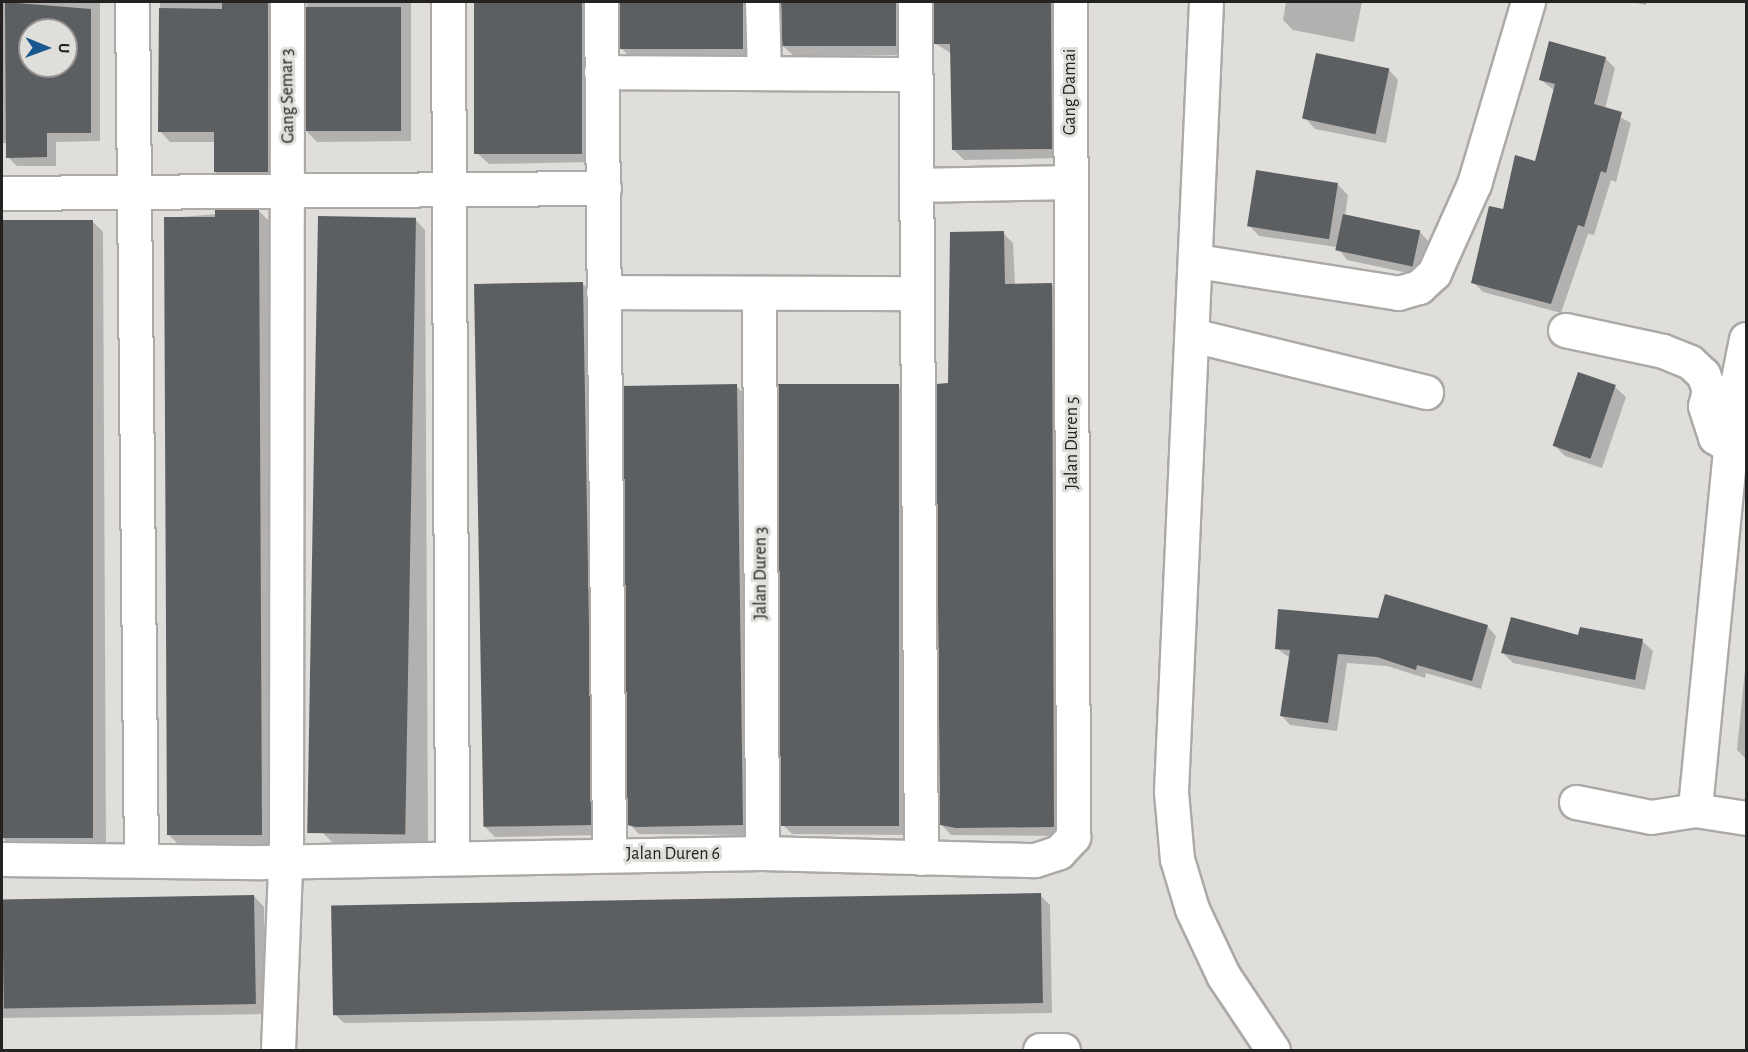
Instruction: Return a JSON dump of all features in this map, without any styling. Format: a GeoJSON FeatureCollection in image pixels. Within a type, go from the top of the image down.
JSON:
{"type":"FeatureCollection","features":[{"type":"Feature","properties":{"kind":"street"},"geometry":{"type":"LineString","coordinates":[[132,2],[141,858]]}},
{"type":"Feature","properties":{"kind":"street","name":"Gang Semar 3"},"geometry":{"type":"LineString","coordinates":[[279,1050],[286,861],[290,190],[287,2]]}},
{"type":"Feature","properties":{"kind":"street"},"geometry":{"type":"LineString","coordinates":[[448,2],[452,855]]}},
{"type":"Feature","properties":{"kind":"street"},"geometry":{"type":"LineString","coordinates":[[601,2],[609,854]]}},
{"type":"Feature","properties":{"kind":"street"},"geometry":{"type":"LineString","coordinates":[[762,2],[764,72]]}},
{"type":"Feature","properties":{"kind":"street"},"geometry":{"type":"LineString","coordinates":[[915,2],[921,858]]}},
{"type":"Feature","properties":{"kind":"street","name":"Gang Damai"},"geometry":{"type":"LineString","coordinates":[[1070,2],[1071,183]]}},
{"type":"Feature","properties":{"kind":"street"},"geometry":{"type":"LineString","coordinates":[[1206,2],[1197,261],[1171,792],[1174,830],[1192,909],[1223,975],[1273,1050]]}},
{"type":"Feature","properties":{"kind":"street"},"geometry":{"type":"LineString","coordinates":[[1197,261],[1398,293],[1419,287],[1434,273],[1473,184],[1528,2]]}},
{"type":"Feature","properties":{"kind":"street"},"geometry":{"type":"LineString","coordinates":[[601,72],[915,74]]}},
{"type":"Feature","properties":{"kind":"street"},"geometry":{"type":"LineString","coordinates":[[916,185],[1071,183]]}},
{"type":"Feature","properties":{"kind":"street","name":"Jalan Duren 5"},"geometry":{"type":"LineString","coordinates":[[1059,852],[1074,837],[1071,183]]}},
{"type":"Feature","properties":{"kind":"street"},"geometry":{"type":"LineString","coordinates":[[2,193],[604,188]]}},
{"type":"Feature","properties":{"kind":"street"},"geometry":{"type":"LineString","coordinates":[[603,292],[917,293]]}},
{"type":"Feature","properties":{"kind":"street","name":"Jalan Duren 3"},"geometry":{"type":"LineString","coordinates":[[759,293],[762,853]]}},
{"type":"Feature","properties":{"kind":"street"},"geometry":{"type":"LineString","coordinates":[[1565,330],[1663,351],[1690,362],[1708,390],[1705,406],[1710,428],[1730,446]]}},
{"type":"Feature","properties":{"kind":"street"},"geometry":{"type":"LineString","coordinates":[[1192,335],[1426,392]]}},
{"type":"Feature","properties":{"kind":"street"},"geometry":{"type":"LineString","coordinates":[[1695,810],[1730,446],[1746,339]]}},
{"type":"Feature","properties":{"kind":"street"},"geometry":{"type":"LineString","coordinates":[[1576,802],[1651,817],[1695,810],[1746,818]]}},
{"type":"Feature","properties":{"kind":"street","name":"Jalan Duren 6"},"geometry":{"type":"LineString","coordinates":[[2,859],[141,858],[286,861],[452,855],[762,853],[1035,860],[1059,852]]}},
{"type":"Feature","properties":{"kind":"street"},"geometry":{"type":"LineString","coordinates":[[1040,1050],[1063,1050]]}},
{"type":"Feature","properties":{"kind":"building"},"geometry":{"type":"Polygon","coordinates":[[[5,2],[91,9],[91,133],[47,133],[47,157],[6,158],[5,2]]]}},
{"type":"Feature","properties":{"kind":"building"},"geometry":{"type":"Polygon","coordinates":[[[222,2],[268,2],[268,172],[214,172],[214,132],[158,132],[159,8],[222,9],[222,2]]]}},
{"type":"Feature","properties":{"kind":"building"},"geometry":{"type":"Polygon","coordinates":[[[474,2],[582,2],[582,154],[474,154],[474,2]]]}},
{"type":"Feature","properties":{"kind":"building"},"geometry":{"type":"Polygon","coordinates":[[[620,2],[743,2],[743,49],[620,49],[620,2]]]}},
{"type":"Feature","properties":{"kind":"building"},"geometry":{"type":"Polygon","coordinates":[[[781,2],[896,2],[896,46],[781,46],[781,2]]]}},
{"type":"Feature","properties":{"kind":"building"},"geometry":{"type":"Polygon","coordinates":[[[934,2],[1051,2],[1052,149],[952,150],[950,44],[934,44],[934,2]]]}},
{"type":"Feature","properties":{"kind":"building"},"geometry":{"type":"Polygon","coordinates":[[[306,7],[401,7],[401,131],[306,131],[306,7]]]}},
{"type":"Feature","properties":{"kind":"building"},"geometry":{"type":"Polygon","coordinates":[[[1549,41],[1606,57],[1594,104],[1622,112],[1606,173],[1601,171],[1584,227],[1578,225],[1551,304],[1471,283],[1489,206],[1503,209],[1515,155],[1535,161],[1555,84],[1539,80],[1549,41]]]}},
{"type":"Feature","properties":{"kind":"building"},"geometry":{"type":"Polygon","coordinates":[[[1316,53],[1389,69],[1375,134],[1302,119],[1316,53]]]}},
{"type":"Feature","properties":{"kind":"building"},"geometry":{"type":"Polygon","coordinates":[[[1256,170],[1338,183],[1329,239],[1247,226],[1256,170]]]}},
{"type":"Feature","properties":{"kind":"building"},"geometry":{"type":"Polygon","coordinates":[[[215,210],[259,210],[262,835],[167,835],[164,217],[215,217],[215,210]]]}},
{"type":"Feature","properties":{"kind":"building"},"geometry":{"type":"Polygon","coordinates":[[[1343,214],[1420,230],[1413,267],[1335,250],[1343,214]]]}},
{"type":"Feature","properties":{"kind":"building"},"geometry":{"type":"Polygon","coordinates":[[[318,216],[416,218],[405,835],[307,833],[318,216]]]}},
{"type":"Feature","properties":{"kind":"building"},"geometry":{"type":"Polygon","coordinates":[[[2,220],[93,220],[93,838],[2,838],[2,220]]]}},
{"type":"Feature","properties":{"kind":"building"},"geometry":{"type":"Polygon","coordinates":[[[1004,231],[1005,284],[1052,283],[1054,827],[956,828],[940,825],[936,384],[948,383],[950,232],[1004,231]]]}},
{"type":"Feature","properties":{"kind":"building"},"geometry":{"type":"Polygon","coordinates":[[[583,282],[592,825],[483,827],[474,284],[583,282]]]}},
{"type":"Feature","properties":{"kind":"building"},"geometry":{"type":"Polygon","coordinates":[[[1578,372],[1616,385],[1590,459],[1553,446],[1578,372]]]}},
{"type":"Feature","properties":{"kind":"building"},"geometry":{"type":"Polygon","coordinates":[[[737,384],[743,825],[636,827],[627,825],[623,386],[737,384]]]}},
{"type":"Feature","properties":{"kind":"building"},"geometry":{"type":"Polygon","coordinates":[[[778,384],[899,384],[899,826],[778,826],[778,384]]]}},
{"type":"Feature","properties":{"kind":"building"},"geometry":{"type":"Polygon","coordinates":[[[1385,594],[1488,625],[1472,681],[1417,665],[1416,670],[1377,657],[1338,654],[1328,723],[1280,716],[1290,650],[1275,649],[1278,609],[1378,618],[1385,594]]]}},
{"type":"Feature","properties":{"kind":"building"},"geometry":{"type":"Polygon","coordinates":[[[1511,617],[1578,635],[1580,627],[1643,639],[1635,680],[1501,653],[1511,617]]]}},
{"type":"Feature","properties":{"kind":"building"},"geometry":{"type":"Polygon","coordinates":[[[1041,893],[1043,1003],[333,1015],[331,905],[1041,893]]]}},
{"type":"Feature","properties":{"kind":"building"},"geometry":{"type":"Polygon","coordinates":[[[254,895],[256,1004],[4,1008],[2,899],[254,895]]]}}]}
